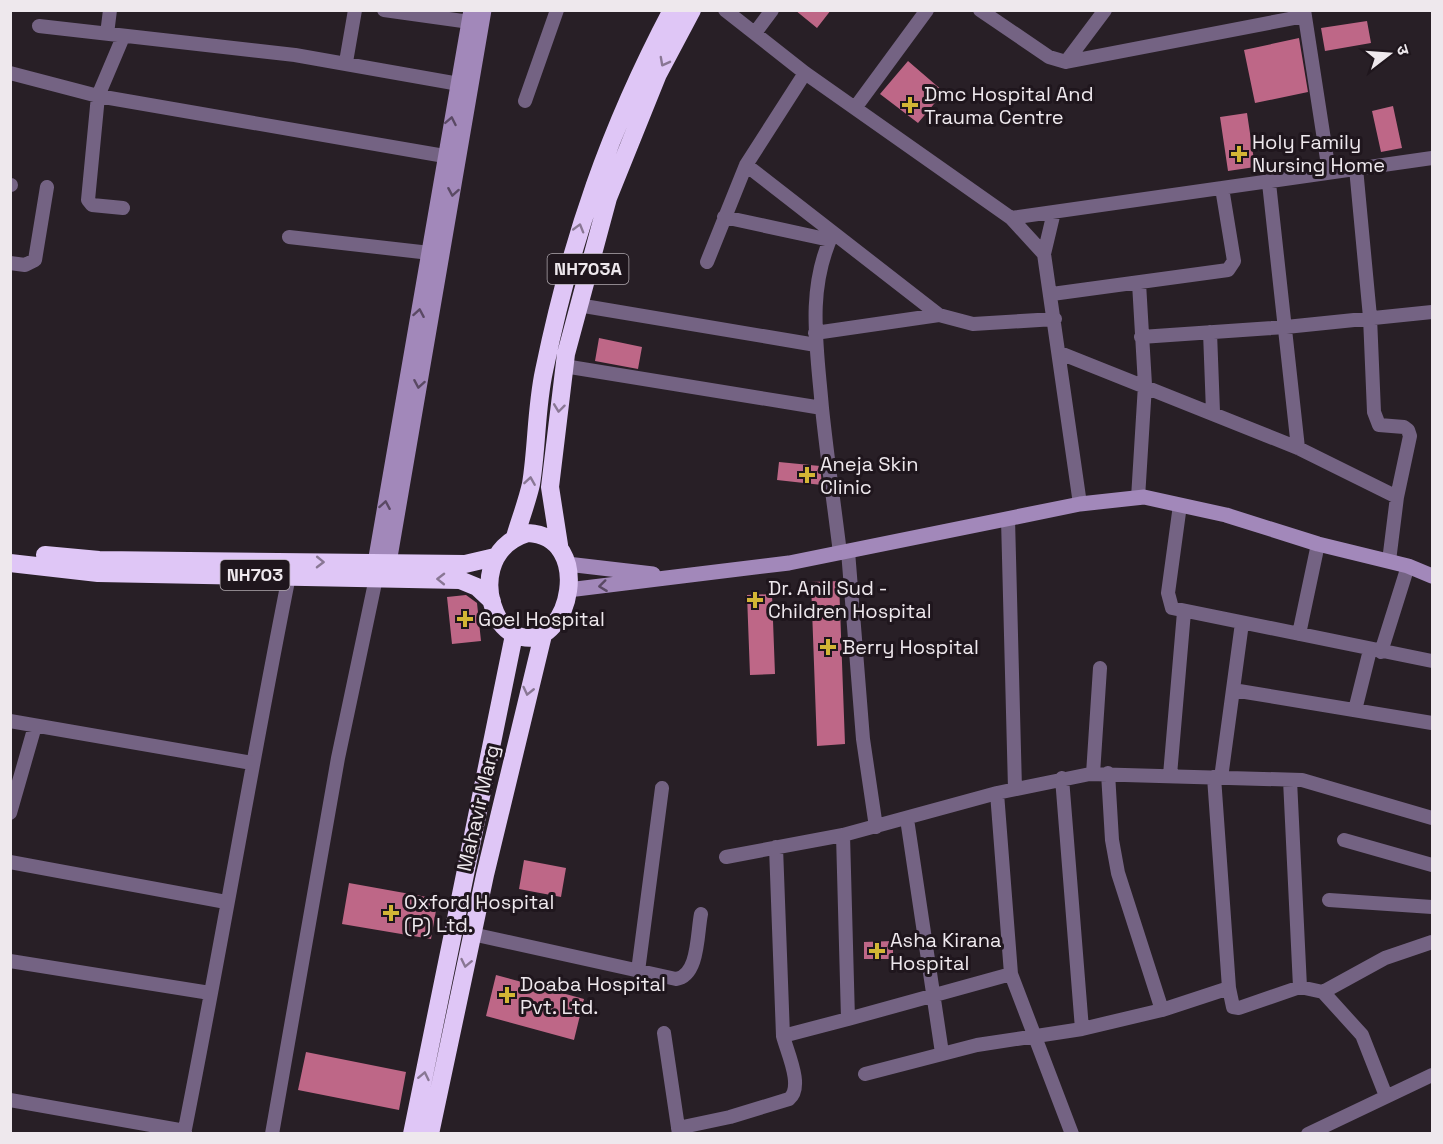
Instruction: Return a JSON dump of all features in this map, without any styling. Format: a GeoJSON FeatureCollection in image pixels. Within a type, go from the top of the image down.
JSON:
{"type":"FeatureCollection","features":[{"type":"Feature","properties":{"kind":"highway","name":"NH703A"},"geometry":{"type":"LineString","coordinates":[[514,537],[530,486],[542,378],[560,292],[588,196],[640,70],[672,10]]}},
{"type":"Feature","properties":{"kind":"highway","name":"NH703A"},"geometry":{"type":"LineString","coordinates":[[559,545],[550,487],[564,366],[578,305],[608,198],[658,74],[692,10]]}},
{"type":"Feature","properties":{"kind":"highway"},"geometry":{"type":"LineString","coordinates":[[495,557],[503,545],[514,537],[539,533],[551,537],[559,545],[567,564],[568,590],[559,618],[543,635],[527,638],[514,635]]}},
{"type":"Feature","properties":{"kind":"highway","name":"NH703"},"geometry":{"type":"LineString","coordinates":[[10,551],[77,564],[289,576],[465,564],[495,557],[489,584],[492,601],[505,629],[514,635]]}},
{"type":"Feature","properties":{"kind":"highway","name":"NH703"},"geometry":{"type":"LineString","coordinates":[[10,563],[380,568],[460,579],[477,587],[492,601]]}},
{"type":"Feature","properties":{"kind":"highway","name":"Mahavir Marg"},"geometry":{"type":"LineString","coordinates":[[412,1134],[514,635]]}},
{"type":"Feature","properties":{"kind":"highway","name":"Mahavir Marg"},"geometry":{"type":"LineString","coordinates":[[430,1134],[472,934],[543,635]]}},
{"type":"Feature","properties":{"kind":"street"},"geometry":{"type":"LineString","coordinates":[[107,34],[110,10]]}},
{"type":"Feature","properties":{"kind":"street"},"geometry":{"type":"LineString","coordinates":[[346,62],[355,10]]}},
{"type":"Feature","properties":{"kind":"street"},"geometry":{"type":"LineString","coordinates":[[272,1134],[338,758],[380,568],[452,157],[459,84],[470,16],[384,10]]}},
{"type":"Feature","properties":{"kind":"street"},"geometry":{"type":"LineString","coordinates":[[380,568],[430,253],[484,10]]}},
{"type":"Feature","properties":{"kind":"street"},"geometry":{"type":"LineString","coordinates":[[525,101],[557,10]]}},
{"type":"Feature","properties":{"kind":"street"},"geometry":{"type":"LineString","coordinates":[[725,10],[806,73],[1011,218],[1044,254]]}},
{"type":"Feature","properties":{"kind":"street"},"geometry":{"type":"LineString","coordinates":[[755,33],[772,10]]}},
{"type":"Feature","properties":{"kind":"street"},"geometry":{"type":"LineString","coordinates":[[855,108],[927,10]]}},
{"type":"Feature","properties":{"kind":"street"},"geometry":{"type":"LineString","coordinates":[[980,10],[1049,57],[1066,62],[1304,13],[1329,172]]}},
{"type":"Feature","properties":{"kind":"street"},"geometry":{"type":"LineString","coordinates":[[1066,62],[1102,11]]}},
{"type":"Feature","properties":{"kind":"street"},"geometry":{"type":"LineString","coordinates":[[39,26],[346,62],[459,84]]}},
{"type":"Feature","properties":{"kind":"street"},"geometry":{"type":"LineString","coordinates":[[123,37],[98,96],[88,200],[92,205],[123,208]]}},
{"type":"Feature","properties":{"kind":"street"},"geometry":{"type":"LineString","coordinates":[[10,73],[98,96],[452,157]]}},
{"type":"Feature","properties":{"kind":"street"},"geometry":{"type":"LineString","coordinates":[[707,261],[746,165],[806,73]]}},
{"type":"Feature","properties":{"kind":"street"},"geometry":{"type":"LineString","coordinates":[[1011,218],[1432,158]]}},
{"type":"Feature","properties":{"kind":"street"},"geometry":{"type":"LineString","coordinates":[[746,165],[832,236],[939,315],[973,324],[1055,319]]}},
{"type":"Feature","properties":{"kind":"street"},"geometry":{"type":"LineString","coordinates":[[1356,168],[1370,317],[1376,419],[1382,426],[1404,427],[1409,432],[1397,496],[1389,561]]}},
{"type":"Feature","properties":{"kind":"street"},"geometry":{"type":"LineString","coordinates":[[1269,183],[1298,448]]}},
{"type":"Feature","properties":{"kind":"street"},"geometry":{"type":"LineString","coordinates":[[10,263],[25,265],[35,260],[47,187]]}},
{"type":"Feature","properties":{"kind":"street"},"geometry":{"type":"LineString","coordinates":[[1052,294],[1223,273],[1232,267],[1234,261],[1222,188]]}},
{"type":"Feature","properties":{"kind":"street"},"geometry":{"type":"LineString","coordinates":[[1054,212],[1044,254],[1052,294],[1080,504]]}},
{"type":"Feature","properties":{"kind":"street"},"geometry":{"type":"LineString","coordinates":[[723,218],[832,236]]}},
{"type":"Feature","properties":{"kind":"street"},"geometry":{"type":"LineString","coordinates":[[832,236],[817,278],[815,339],[822,408],[844,552],[863,739],[876,827]]}},
{"type":"Feature","properties":{"kind":"street"},"geometry":{"type":"LineString","coordinates":[[289,237],[430,253]]}},
{"type":"Feature","properties":{"kind":"street"},"geometry":{"type":"LineString","coordinates":[[1138,498],[1145,385],[1139,283]]}},
{"type":"Feature","properties":{"kind":"street"},"geometry":{"type":"LineString","coordinates":[[578,305],[815,339],[939,315]]}},
{"type":"Feature","properties":{"kind":"street"},"geometry":{"type":"LineString","coordinates":[[1141,337],[1286,327],[1432,312]]}},
{"type":"Feature","properties":{"kind":"street"},"geometry":{"type":"LineString","coordinates":[[1210,332],[1213,412]]}},
{"type":"Feature","properties":{"kind":"street"},"geometry":{"type":"LineString","coordinates":[[1060,353],[1213,412],[1298,448],[1397,496]]}},
{"type":"Feature","properties":{"kind":"street"},"geometry":{"type":"LineString","coordinates":[[564,366],[822,408]]}},
{"type":"Feature","properties":{"kind":"street"},"geometry":{"type":"LineString","coordinates":[[568,590],[789,563],[1080,504],[1138,498],[1226,515],[1318,544],[1408,566],[1432,576]]}},
{"type":"Feature","properties":{"kind":"street"},"geometry":{"type":"LineString","coordinates":[[1180,505],[1168,601],[1172,608],[1432,661]]}},
{"type":"Feature","properties":{"kind":"street"},"geometry":{"type":"LineString","coordinates":[[1008,519],[1015,789]]}},
{"type":"Feature","properties":{"kind":"street"},"geometry":{"type":"LineString","coordinates":[[1299,634],[1318,544]]}},
{"type":"Feature","properties":{"kind":"street"},"geometry":{"type":"LineString","coordinates":[[567,564],[679,577]]}},
{"type":"Feature","properties":{"kind":"street"},"geometry":{"type":"LineString","coordinates":[[1355,710],[1408,566]]}},
{"type":"Feature","properties":{"kind":"street"},"geometry":{"type":"LineString","coordinates":[[10,1100],[184,1132],[289,576]]}},
{"type":"Feature","properties":{"kind":"street"},"geometry":{"type":"LineString","coordinates":[[1170,775],[1184,612]]}},
{"type":"Feature","properties":{"kind":"street"},"geometry":{"type":"LineString","coordinates":[[1242,623],[1217,778],[1229,988],[1232,1003],[1236,1009],[1300,987],[1323,992],[1362,1035],[1386,1096]]}},
{"type":"Feature","properties":{"kind":"street"},"geometry":{"type":"LineString","coordinates":[[1093,774],[1100,668]]}},
{"type":"Feature","properties":{"kind":"street"},"geometry":{"type":"LineString","coordinates":[[1233,690],[1432,723]]}},
{"type":"Feature","properties":{"kind":"street"},"geometry":{"type":"LineString","coordinates":[[10,721],[252,763]]}},
{"type":"Feature","properties":{"kind":"street"},"geometry":{"type":"LineString","coordinates":[[10,813],[35,726]]}},
{"type":"Feature","properties":{"kind":"street"},"geometry":{"type":"LineString","coordinates":[[726,857],[843,835],[997,793],[1062,778],[1093,774],[1290,780],[1352,793],[1432,818]]}},
{"type":"Feature","properties":{"kind":"street"},"geometry":{"type":"LineString","coordinates":[[1108,774],[1112,840],[1118,873],[1162,1010]]}},
{"type":"Feature","properties":{"kind":"street"},"geometry":{"type":"LineString","coordinates":[[1062,778],[1082,1029]]}},
{"type":"Feature","properties":{"kind":"street"},"geometry":{"type":"LineString","coordinates":[[1290,780],[1300,987]]}},
{"type":"Feature","properties":{"kind":"street"},"geometry":{"type":"LineString","coordinates":[[638,971],[662,788]]}},
{"type":"Feature","properties":{"kind":"street"},"geometry":{"type":"LineString","coordinates":[[997,793],[1011,974],[1033,1037],[1072,1134]]}},
{"type":"Feature","properties":{"kind":"street"},"geometry":{"type":"LineString","coordinates":[[907,819],[942,1053]]}},
{"type":"Feature","properties":{"kind":"street"},"geometry":{"type":"LineString","coordinates":[[843,835],[848,1018]]}},
{"type":"Feature","properties":{"kind":"street"},"geometry":{"type":"LineString","coordinates":[[1344,840],[1432,865]]}},
{"type":"Feature","properties":{"kind":"street"},"geometry":{"type":"LineString","coordinates":[[664,1033],[679,1131],[789,1099],[794,1095],[796,1086],[783,1036],[776,848]]}},
{"type":"Feature","properties":{"kind":"street"},"geometry":{"type":"LineString","coordinates":[[10,862],[226,902]]}},
{"type":"Feature","properties":{"kind":"street"},"geometry":{"type":"LineString","coordinates":[[1329,900],[1432,907]]}},
{"type":"Feature","properties":{"kind":"street"},"geometry":{"type":"LineString","coordinates":[[472,934],[676,979],[688,975],[691,970],[701,914]]}},
{"type":"Feature","properties":{"kind":"street"},"geometry":{"type":"LineString","coordinates":[[1323,992],[1385,958],[1432,942]]}},
{"type":"Feature","properties":{"kind":"street"},"geometry":{"type":"LineString","coordinates":[[10,961],[210,993]]}},
{"type":"Feature","properties":{"kind":"street"},"geometry":{"type":"LineString","coordinates":[[783,1036],[935,997],[1011,974]]}},
{"type":"Feature","properties":{"kind":"street"},"geometry":{"type":"LineString","coordinates":[[865,1074],[942,1053],[1082,1029],[1162,1010],[1229,988]]}},
{"type":"Feature","properties":{"kind":"street"},"geometry":{"type":"LineString","coordinates":[[1308,1134],[1432,1075]]}},
{"type":"Feature","properties":{"kind":"building"},"geometry":{"type":"Polygon","coordinates":[[[795,10],[831,10],[817,28],[795,10]]]}},
{"type":"Feature","properties":{"kind":"building"},"geometry":{"type":"Polygon","coordinates":[[[1367,21],[1371,43],[1325,51],[1321,28],[1367,21]]]}},
{"type":"Feature","properties":{"kind":"building"},"geometry":{"type":"Polygon","coordinates":[[[1299,38],[1308,92],[1255,103],[1244,50],[1299,38]]]}},
{"type":"Feature","properties":{"kind":"building"},"geometry":{"type":"Polygon","coordinates":[[[908,61],[944,92],[918,123],[880,94],[908,61]]]}},
{"type":"Feature","properties":{"kind":"building"},"geometry":{"type":"Polygon","coordinates":[[[1393,106],[1402,148],[1381,152],[1372,111],[1393,106]]]}},
{"type":"Feature","properties":{"kind":"building"},"geometry":{"type":"Polygon","coordinates":[[[1247,113],[1255,167],[1228,171],[1220,117],[1247,113]]]}},
{"type":"Feature","properties":{"kind":"building"},"geometry":{"type":"Polygon","coordinates":[[[599,338],[642,347],[638,369],[595,361],[599,338]]]}},
{"type":"Feature","properties":{"kind":"building"},"geometry":{"type":"Polygon","coordinates":[[[779,462],[820,466],[822,485],[777,480],[779,462]]]}},
{"type":"Feature","properties":{"kind":"building"},"geometry":{"type":"Polygon","coordinates":[[[839,581],[845,744],[817,746],[811,582],[839,581]]]}},
{"type":"Feature","properties":{"kind":"building"},"geometry":{"type":"Polygon","coordinates":[[[772,594],[775,674],[750,675],[747,595],[772,594]]]}},
{"type":"Feature","properties":{"kind":"building"},"geometry":{"type":"Polygon","coordinates":[[[466,595],[477,603],[481,641],[452,644],[447,597],[466,595]]]}},
{"type":"Feature","properties":{"kind":"building"},"geometry":{"type":"Polygon","coordinates":[[[524,860],[566,868],[561,897],[519,889],[524,860]]]}},
{"type":"Feature","properties":{"kind":"building"},"geometry":{"type":"Polygon","coordinates":[[[349,883],[438,899],[431,939],[342,924],[349,883]]]}},
{"type":"Feature","properties":{"kind":"building"},"geometry":{"type":"Polygon","coordinates":[[[893,941],[893,959],[864,959],[864,942],[893,941]]]}},
{"type":"Feature","properties":{"kind":"building"},"geometry":{"type":"Polygon","coordinates":[[[496,975],[584,999],[574,1040],[486,1016],[496,975]]]}},
{"type":"Feature","properties":{"kind":"building"},"geometry":{"type":"Polygon","coordinates":[[[306,1052],[406,1072],[399,1110],[298,1090],[306,1052]]]}},
{"type":"Feature","properties":{"kind":"place","name":"Dmc Hospital And Trauma Centre"},"geometry":{"type":"Point","coordinates":[910,105]}},
{"type":"Feature","properties":{"kind":"place","name":"Holy Family Nursing Home"},"geometry":{"type":"Point","coordinates":[1239,154]}},
{"type":"Feature","properties":{"kind":"place","name":"Aneja Skin Clinic"},"geometry":{"type":"Point","coordinates":[807,475]}},
{"type":"Feature","properties":{"kind":"place","name":"Dr. Anil Sud - Children Hospital"},"geometry":{"type":"Point","coordinates":[755,600]}},
{"type":"Feature","properties":{"kind":"place","name":"Goel Hospital"},"geometry":{"type":"Point","coordinates":[465,619]}},
{"type":"Feature","properties":{"kind":"place","name":"Berry Hospital"},"geometry":{"type":"Point","coordinates":[828,647]}},
{"type":"Feature","properties":{"kind":"place","name":"Oxford Hospital (P) Ltd."},"geometry":{"type":"Point","coordinates":[391,913]}},
{"type":"Feature","properties":{"kind":"place","name":"Asha Kirana Hospital"},"geometry":{"type":"Point","coordinates":[877,951]}},
{"type":"Feature","properties":{"kind":"place","name":"Doaba Hospital Pvt. Ltd."},"geometry":{"type":"Point","coordinates":[507,995]}}]}
